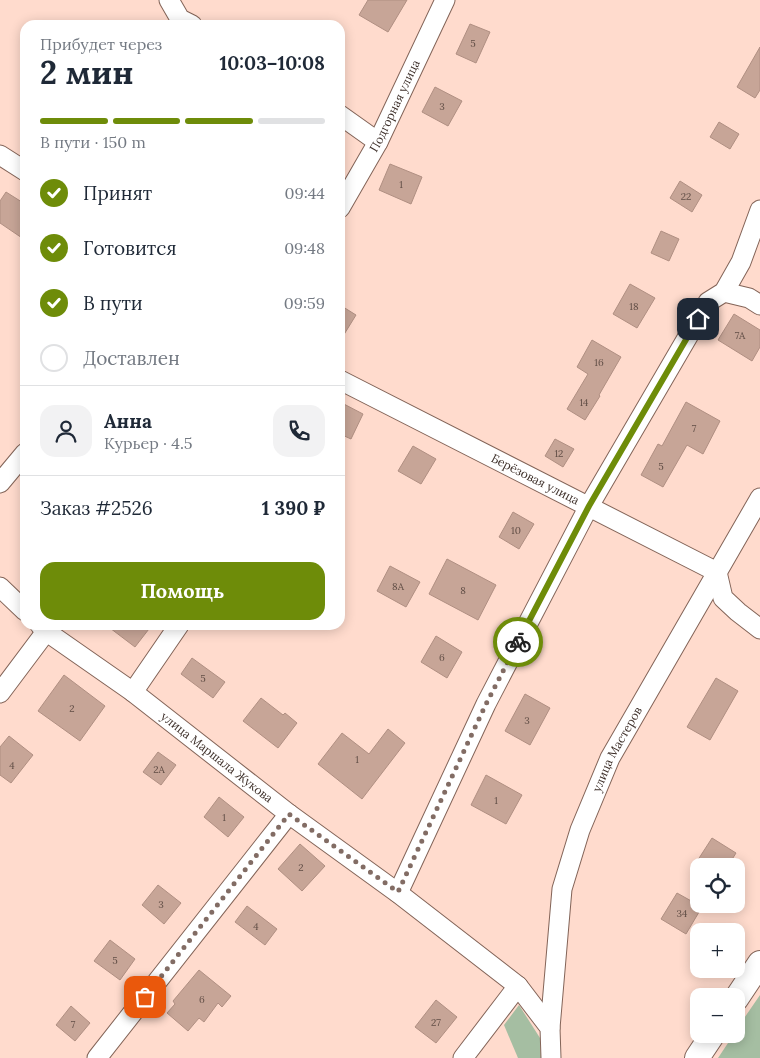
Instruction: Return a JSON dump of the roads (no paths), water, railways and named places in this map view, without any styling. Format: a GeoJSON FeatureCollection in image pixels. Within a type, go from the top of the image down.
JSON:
{"type":"FeatureCollection","features":[{"type":"Feature","properties":{"kind":"main road"},"geometry":{"type":"LineString","coordinates":[[743,988],[760,963]]}},
{"type":"Feature","properties":{"kind":"main road"},"geometry":{"type":"LineString","coordinates":[[697,1058],[707,1043]]}},
{"type":"Feature","properties":{"kind":"street"},"geometry":{"type":"LineString","coordinates":[[169,0],[182,20]]}},
{"type":"Feature","properties":{"kind":"street","name":"Подгорная улица"},"geometry":{"type":"LineString","coordinates":[[345,199],[378,142],[445,0]]}},
{"type":"Feature","properties":{"kind":"street"},"geometry":{"type":"LineString","coordinates":[[345,119],[378,142]]}},
{"type":"Feature","properties":{"kind":"street"},"geometry":{"type":"LineString","coordinates":[[0,155],[20,168]]}},
{"type":"Feature","properties":{"kind":"street"},"geometry":{"type":"LineString","coordinates":[[398,892],[486,704],[589,506],[708,302],[724,292],[741,262],[760,210]]}},
{"type":"Feature","properties":{"kind":"street"},"geometry":{"type":"LineString","coordinates":[[724,292],[749,298],[760,305]]}},
{"type":"Feature","properties":{"kind":"street","name":"Берёзовая улица"},"geometry":{"type":"LineString","coordinates":[[345,383],[717,572]]}},
{"type":"Feature","properties":{"kind":"street"},"geometry":{"type":"LineString","coordinates":[[0,483],[20,459]]}},
{"type":"Feature","properties":{"kind":"street","name":"улица Мастеров"},"geometry":{"type":"LineString","coordinates":[[550,1028],[562,889],[580,830],[610,758],[760,498]]}},
{"type":"Feature","properties":{"kind":"street"},"geometry":{"type":"LineString","coordinates":[[717,572],[723,598],[760,629]]}},
{"type":"Feature","properties":{"kind":"street"},"geometry":{"type":"LineString","coordinates":[[0,586],[20,606]]}},
{"type":"Feature","properties":{"kind":"street"},"geometry":{"type":"LineString","coordinates":[[0,692],[44,630]]}},
{"type":"Feature","properties":{"kind":"street","name":"улица Маршала Жукова"},"geometry":{"type":"LineString","coordinates":[[50,630],[289,814],[398,892],[518,986],[550,1028]]}},
{"type":"Feature","properties":{"kind":"street"},"geometry":{"type":"LineString","coordinates":[[133,692],[176,630]]}},
{"type":"Feature","properties":{"kind":"street"},"geometry":{"type":"LineString","coordinates":[[97,1058],[289,814]]}},
{"type":"Feature","properties":{"kind":"street"},"geometry":{"type":"LineString","coordinates":[[463,1058],[518,986]]}},
{"type":"Feature","properties":{"kind":"street"},"geometry":{"type":"LineString","coordinates":[[550,1028],[551,1058]]}}]}
